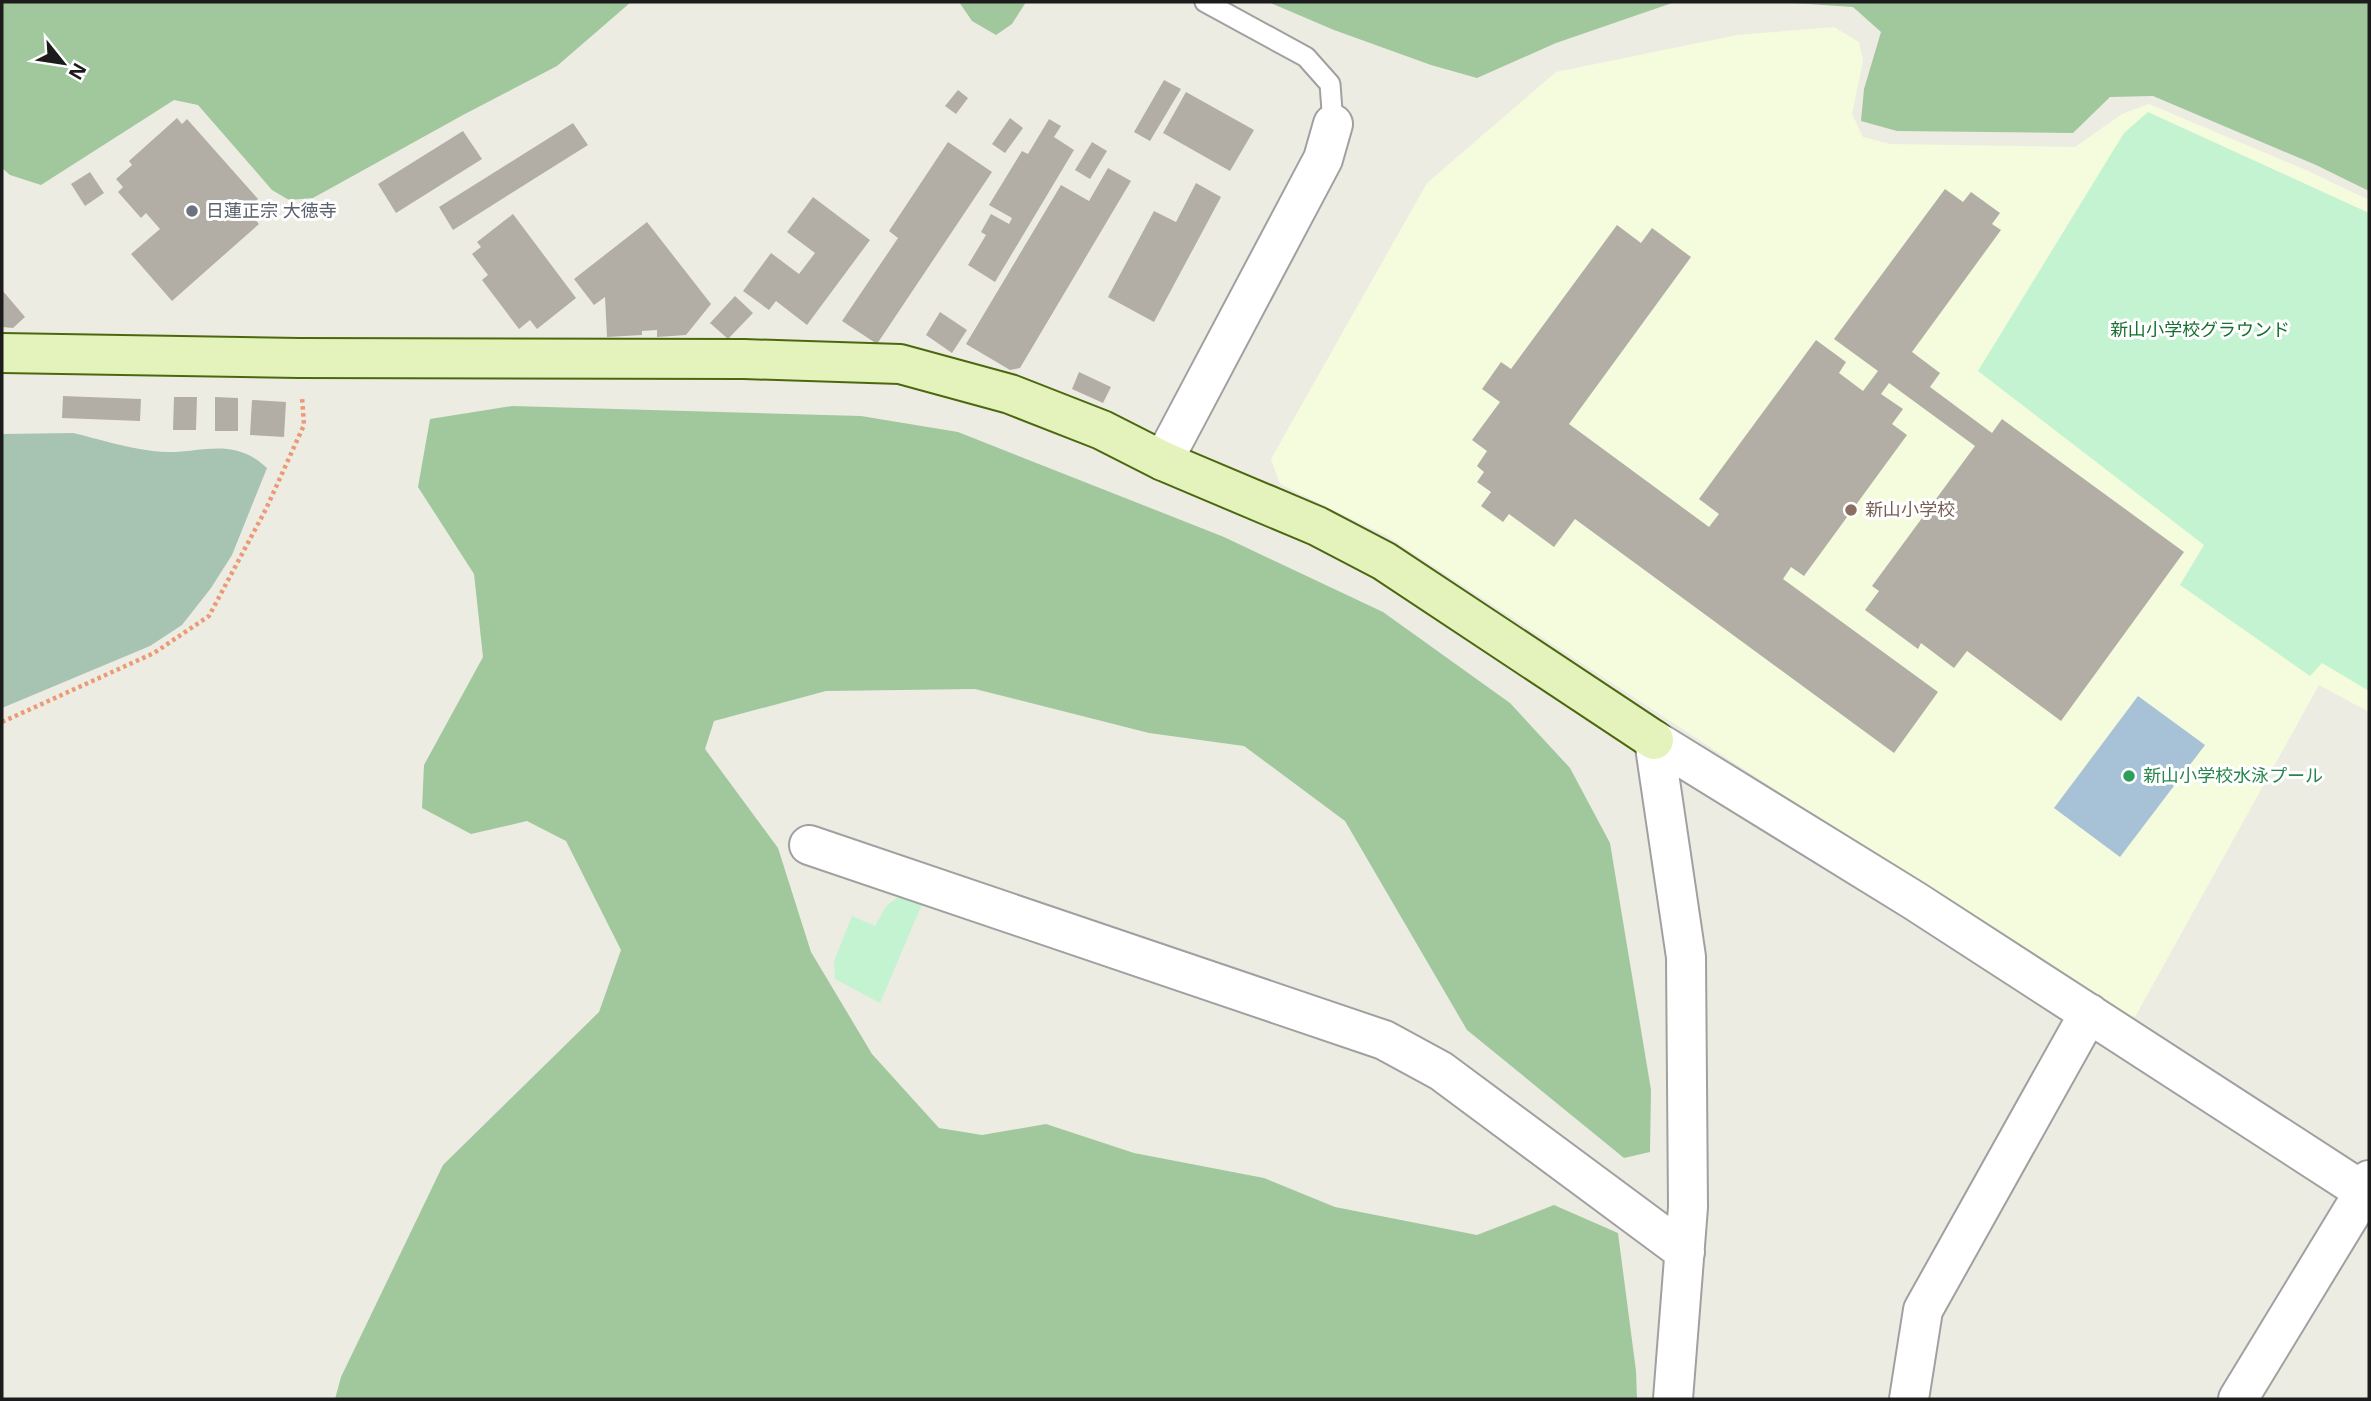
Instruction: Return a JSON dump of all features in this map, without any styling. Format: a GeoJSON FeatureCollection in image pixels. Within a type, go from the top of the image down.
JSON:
{"type":"FeatureCollection","features":[{"type":"Feature","properties":{"kind":"street"},"geometry":{"type":"LineString","coordinates":[[1163,461],[1323,159],[1333,124]]}},
{"type":"Feature","properties":{"kind":"street"},"geometry":{"type":"LineString","coordinates":[[2,353],[299,358],[744,359],[900,364],[1010,394],[1102,430],[1163,461],[1317,526],[1384,561],[1654,740],[1915,901],[2368,1189],[2238,1399]]}},
{"type":"Feature","properties":{"kind":"street"},"geometry":{"type":"LineString","coordinates":[[1654,740],[1686,957],[1688,1207],[1673,1399]]}},
{"type":"Feature","properties":{"kind":"street"},"geometry":{"type":"LineString","coordinates":[[809,845],[1384,1040],[1441,1071],[1685,1252]]}},
{"type":"Feature","properties":{"kind":"street"},"geometry":{"type":"LineString","coordinates":[[1909,1399],[1923,1310],[2089,1013]]}},
{"type":"Feature","properties":{"kind":"lane"},"geometry":{"type":"LineString","coordinates":[[1205,2],[1306,57],[1330,84],[1333,124]]}},
{"type":"Feature","properties":{"kind":"path"},"geometry":{"type":"LineString","coordinates":[[2,722],[154,653],[209,616],[266,509],[304,425],[299,358]]}},
{"type":"Feature","properties":{"kind":"shaded area","name":"新山小学校"},"geometry":{"type":"Polygon","coordinates":[[[1834,27],[1859,42],[1863,61],[1852,114],[1863,137],[1890,144],[2075,147],[2122,114],[2149,104],[2306,170],[2369,200],[2369,712],[2319,685],[2135,1017],[2117,1013],[1387,536],[1280,484],[1271,459],[1427,183],[1556,72],[1737,35],[1834,27]]]}},
{"type":"Feature","properties":{"kind":"shaded area"},"geometry":{"type":"Polygon","coordinates":[[[73,433],[153,451],[240,451],[267,468],[232,555],[182,625],[150,646],[2,708],[2,434],[73,433]]]}},
{"type":"Feature","properties":{"kind":"green space"},"geometry":{"type":"Polygon","coordinates":[[[2,2],[631,2],[557,66],[313,198],[289,200],[272,190],[198,105],[174,100],[41,185],[10,175],[2,168],[2,2]]]}},
{"type":"Feature","properties":{"kind":"green space"},"geometry":{"type":"Polygon","coordinates":[[[959,2],[1026,2],[1012,24],[996,35],[972,21],[959,2]]]}},
{"type":"Feature","properties":{"kind":"green space"},"geometry":{"type":"Polygon","coordinates":[[[1268,2],[1675,2],[1556,43],[1477,78],[1431,65],[1334,30],[1268,2]]]}},
{"type":"Feature","properties":{"kind":"green space"},"geometry":{"type":"Polygon","coordinates":[[[1778,2],[2369,2],[2369,191],[2316,165],[2153,96],[2110,97],[2073,133],[1897,131],[1861,121],[1864,89],[1881,32],[1853,7],[1778,2]]]}},
{"type":"Feature","properties":{"kind":"green space","name":"新山小学校グラウンド"},"geometry":{"type":"Polygon","coordinates":[[[2148,112],[2369,213],[2369,691],[2322,663],[2310,676],[2180,585],[2204,545],[1978,371],[2124,133],[2148,112]]]}},
{"type":"Feature","properties":{"kind":"green space"},"geometry":{"type":"Polygon","coordinates":[[[512,406],[861,416],[958,432],[1224,537],[1383,612],[1510,703],[1570,768],[1610,843],[1651,1090],[1650,1152],[1624,1158],[1467,1030],[1345,821],[1244,746],[1149,733],[975,689],[826,691],[714,721],[705,749],[778,848],[811,952],[872,1054],[939,1128],[982,1135],[1046,1124],[1134,1153],[1264,1178],[1335,1207],[1477,1235],[1554,1205],[1618,1233],[1636,1371],[1637,1399],[335,1399],[341,1377],[443,1165],[599,1012],[621,950],[566,841],[527,821],[471,834],[422,808],[424,765],[483,657],[474,574],[418,487],[430,419],[512,406]]]}},
{"type":"Feature","properties":{"kind":"green space"},"geometry":{"type":"Polygon","coordinates":[[[901,895],[923,902],[880,1003],[835,979],[834,961],[852,916],[875,926],[886,906],[901,895]]]}},
{"type":"Feature","properties":{"kind":"water","name":"新山小学校水泳プール"},"geometry":{"type":"Polygon","coordinates":[[[2138,696],[2205,745],[2120,857],[2054,808],[2138,696]]]}},
{"type":"Feature","properties":{"kind":"building"},"geometry":{"type":"Polygon","coordinates":[[[1164,80],[1181,89],[1150,141],[1134,132],[1164,80]]]}},
{"type":"Feature","properties":{"kind":"building"},"geometry":{"type":"Polygon","coordinates":[[[958,90],[968,98],[956,114],[945,106],[958,90]]]}},
{"type":"Feature","properties":{"kind":"building"},"geometry":{"type":"Polygon","coordinates":[[[1186,92],[1254,130],[1230,171],[1163,133],[1186,92]]]}},
{"type":"Feature","properties":{"kind":"building","name":"日蓮正宗 大徳寺"},"geometry":{"type":"Polygon","coordinates":[[[177,118],[182,124],[187,119],[258,199],[247,210],[259,224],[172,301],[131,254],[160,229],[146,213],[141,218],[118,192],[123,187],[116,179],[132,165],[129,161],[177,118]]]}},
{"type":"Feature","properties":{"kind":"building"},"geometry":{"type":"Polygon","coordinates":[[[1010,118],[1023,128],[1005,153],[992,144],[1010,118]]]}},
{"type":"Feature","properties":{"kind":"building"},"geometry":{"type":"Polygon","coordinates":[[[1049,119],[1061,126],[1054,137],[1074,150],[995,282],[968,265],[986,235],[981,232],[991,214],[1009,224],[1012,218],[989,205],[1022,151],[1028,154],[1049,119]]]}},
{"type":"Feature","properties":{"kind":"building"},"geometry":{"type":"Polygon","coordinates":[[[573,123],[588,145],[453,230],[439,207],[573,123]]]}},
{"type":"Feature","properties":{"kind":"building"},"geometry":{"type":"Polygon","coordinates":[[[463,131],[482,159],[396,213],[378,184],[463,131]]]}},
{"type":"Feature","properties":{"kind":"building"},"geometry":{"type":"Polygon","coordinates":[[[948,142],[992,172],[877,344],[842,321],[898,238],[889,231],[948,142]]]}},
{"type":"Feature","properties":{"kind":"building"},"geometry":{"type":"Polygon","coordinates":[[[1092,142],[1107,151],[1090,179],[1075,170],[1092,142]]]}},
{"type":"Feature","properties":{"kind":"building"},"geometry":{"type":"Polygon","coordinates":[[[1108,168],[1131,181],[1020,368],[1010,370],[966,344],[1061,185],[1089,201],[1108,168]]]}},
{"type":"Feature","properties":{"kind":"building"},"geometry":{"type":"Polygon","coordinates":[[[90,172],[104,193],[85,206],[71,184],[90,172]]]}},
{"type":"Feature","properties":{"kind":"building"},"geometry":{"type":"Polygon","coordinates":[[[1196,183],[1221,197],[1154,322],[1108,297],[1154,211],[1176,222],[1196,183]]]}},
{"type":"Feature","properties":{"kind":"building"},"geometry":{"type":"Polygon","coordinates":[[[1945,189],[1963,202],[1971,192],[2000,213],[1992,224],[2001,230],[1912,352],[1940,373],[1930,387],[1992,433],[2002,419],[2184,552],[2061,721],[1967,651],[1954,668],[1921,643],[1918,649],[1865,610],[1879,591],[1872,586],[1975,446],[1889,383],[1881,394],[1903,409],[1892,424],[1907,435],[1804,576],[1791,567],[1783,579],[1938,692],[1894,753],[1575,519],[1554,547],[1509,514],[1503,522],[1481,506],[1491,492],[1477,482],[1484,472],[1477,466],[1487,451],[1472,440],[1500,402],[1482,389],[1501,362],[1511,369],[1617,225],[1641,243],[1652,228],[1691,257],[1569,424],[1709,527],[1719,514],[1699,499],[1816,340],[1846,362],[1839,373],[1863,391],[1878,371],[1834,339],[1945,189]]]}},
{"type":"Feature","properties":{"kind":"building"},"geometry":{"type":"Polygon","coordinates":[[[813,197],[870,240],[807,325],[776,301],[769,310],[743,291],[771,253],[799,274],[815,253],[787,232],[813,197]]]}},
{"type":"Feature","properties":{"kind":"building"},"geometry":{"type":"Polygon","coordinates":[[[513,214],[576,298],[537,329],[530,320],[519,329],[482,280],[488,275],[472,254],[481,247],[477,242],[513,214]]]}},
{"type":"Feature","properties":{"kind":"building"},"geometry":{"type":"Polygon","coordinates":[[[647,222],[711,304],[686,335],[657,337],[657,330],[642,331],[642,335],[607,337],[605,297],[594,305],[574,279],[647,222]]]}},
{"type":"Feature","properties":{"kind":"building"},"geometry":{"type":"Polygon","coordinates":[[[2,290],[25,317],[13,328],[2,327],[2,290]]]}},
{"type":"Feature","properties":{"kind":"building"},"geometry":{"type":"Polygon","coordinates":[[[735,296],[753,313],[728,339],[710,323],[735,296]]]}},
{"type":"Feature","properties":{"kind":"building"},"geometry":{"type":"Polygon","coordinates":[[[940,312],[967,330],[952,353],[926,335],[940,312]]]}},
{"type":"Feature","properties":{"kind":"building"},"geometry":{"type":"Polygon","coordinates":[[[1079,372],[1111,387],[1103,403],[1072,389],[1079,372]]]}},
{"type":"Feature","properties":{"kind":"building"},"geometry":{"type":"Polygon","coordinates":[[[63,396],[141,399],[140,421],[62,418],[63,396]]]}},
{"type":"Feature","properties":{"kind":"building"},"geometry":{"type":"Polygon","coordinates":[[[174,397],[197,397],[196,430],[173,430],[174,397]]]}},
{"type":"Feature","properties":{"kind":"building"},"geometry":{"type":"Polygon","coordinates":[[[215,397],[238,398],[238,431],[215,431],[215,397]]]}},
{"type":"Feature","properties":{"kind":"building"},"geometry":{"type":"Polygon","coordinates":[[[252,400],[286,402],[284,437],[250,435],[252,400]]]}},
{"type":"Feature","properties":{"kind":"place","name":"日蓮正宗 大徳寺"},"geometry":{"type":"Point","coordinates":[192,211]}},
{"type":"Feature","properties":{"kind":"place","name":"新山小学校"},"geometry":{"type":"Point","coordinates":[1851,510]}},
{"type":"Feature","properties":{"kind":"place","name":"新山小学校水泳プール"},"geometry":{"type":"Point","coordinates":[2129,776]}}]}
